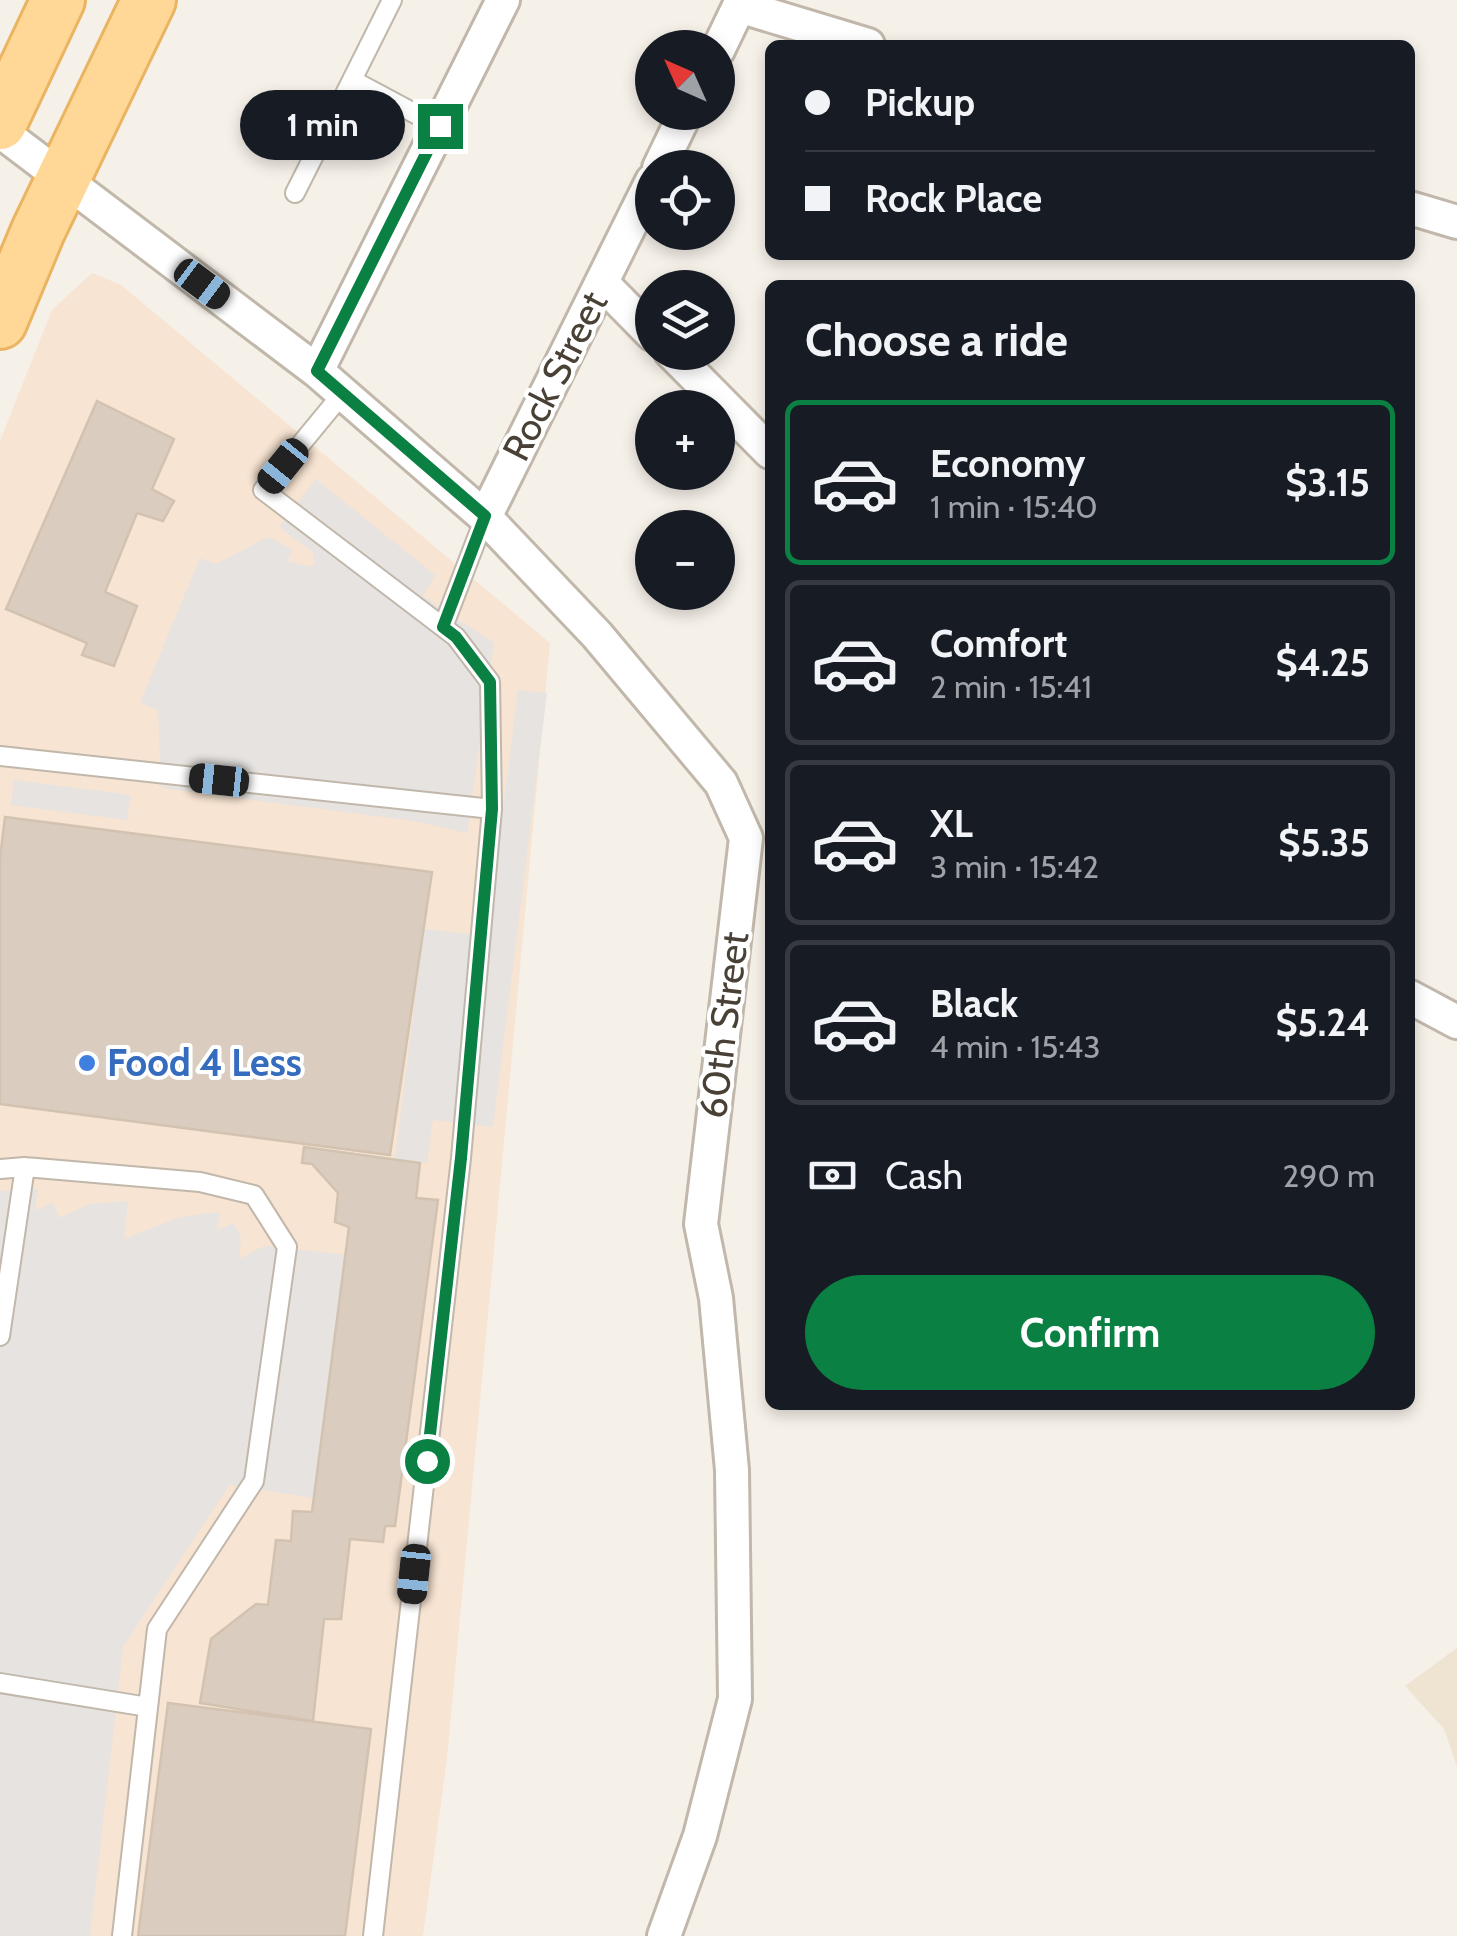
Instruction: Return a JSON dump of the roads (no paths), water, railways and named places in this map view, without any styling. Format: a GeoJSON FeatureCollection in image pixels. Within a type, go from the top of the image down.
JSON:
{"type":"FeatureCollection","features":[{"type":"Feature","properties":{"kind":"main road"},"geometry":{"type":"LineString","coordinates":[[0,124],[58,0]]}},
{"type":"Feature","properties":{"kind":"main road"},"geometry":{"type":"LineString","coordinates":[[0,322],[149,0]]}},
{"type":"Feature","properties":{"kind":"street"},"geometry":{"type":"LineString","coordinates":[[317,371],[503,0]]}},
{"type":"Feature","properties":{"kind":"street"},"geometry":{"type":"LineString","coordinates":[[728,30],[741,3],[853,40]]}},
{"type":"Feature","properties":{"kind":"street","name":"60th Street"},"geometry":{"type":"LineString","coordinates":[[0,131],[317,371],[485,516],[597,635],[721,782],[746,838],[700,1224],[716,1298],[732,1470],[736,1699],[700,1836],[664,1936]]}},
{"type":"Feature","properties":{"kind":"street"},"geometry":{"type":"LineString","coordinates":[[1415,209],[1457,222]]}},
{"type":"Feature","properties":{"kind":"street","name":"Rock Street"},"geometry":{"type":"LineString","coordinates":[[485,516],[635,216]]}},
{"type":"Feature","properties":{"kind":"street"},"geometry":{"type":"LineString","coordinates":[[602,283],[635,317]]}},
{"type":"Feature","properties":{"kind":"street"},"geometry":{"type":"LineString","coordinates":[[689,370],[765,447]]}},
{"type":"Feature","properties":{"kind":"street"},"geometry":{"type":"LineString","coordinates":[[1415,1001],[1457,1022]]}},
{"type":"Feature","properties":{"kind":"lane"},"geometry":{"type":"LineString","coordinates":[[295,193],[392,0]]}},
{"type":"Feature","properties":{"kind":"lane"},"geometry":{"type":"LineString","coordinates":[[352,80],[440,126]]}},
{"type":"Feature","properties":{"kind":"lane"},"geometry":{"type":"LineString","coordinates":[[343,393],[264,490],[456,637],[490,682],[492,809],[461,1158],[374,1936]]}},
{"type":"Feature","properties":{"kind":"lane"},"geometry":{"type":"LineString","coordinates":[[443,627],[485,516]]}},
{"type":"Feature","properties":{"kind":"lane"},"geometry":{"type":"LineString","coordinates":[[0,756],[492,809]]}},
{"type":"Feature","properties":{"kind":"lane"},"geometry":{"type":"LineString","coordinates":[[0,1336],[25,1167]]}},
{"type":"Feature","properties":{"kind":"lane"},"geometry":{"type":"LineString","coordinates":[[0,1169],[25,1167],[200,1182],[254,1195],[286,1247],[254,1481],[157,1629],[122,1936]]}},
{"type":"Feature","properties":{"kind":"lane"},"geometry":{"type":"LineString","coordinates":[[0,1682],[148,1707]]}},
{"type":"Feature","properties":{"kind":"place","name":"Food 4 Less"},"geometry":{"type":"Point","coordinates":[87,1063]}}]}
